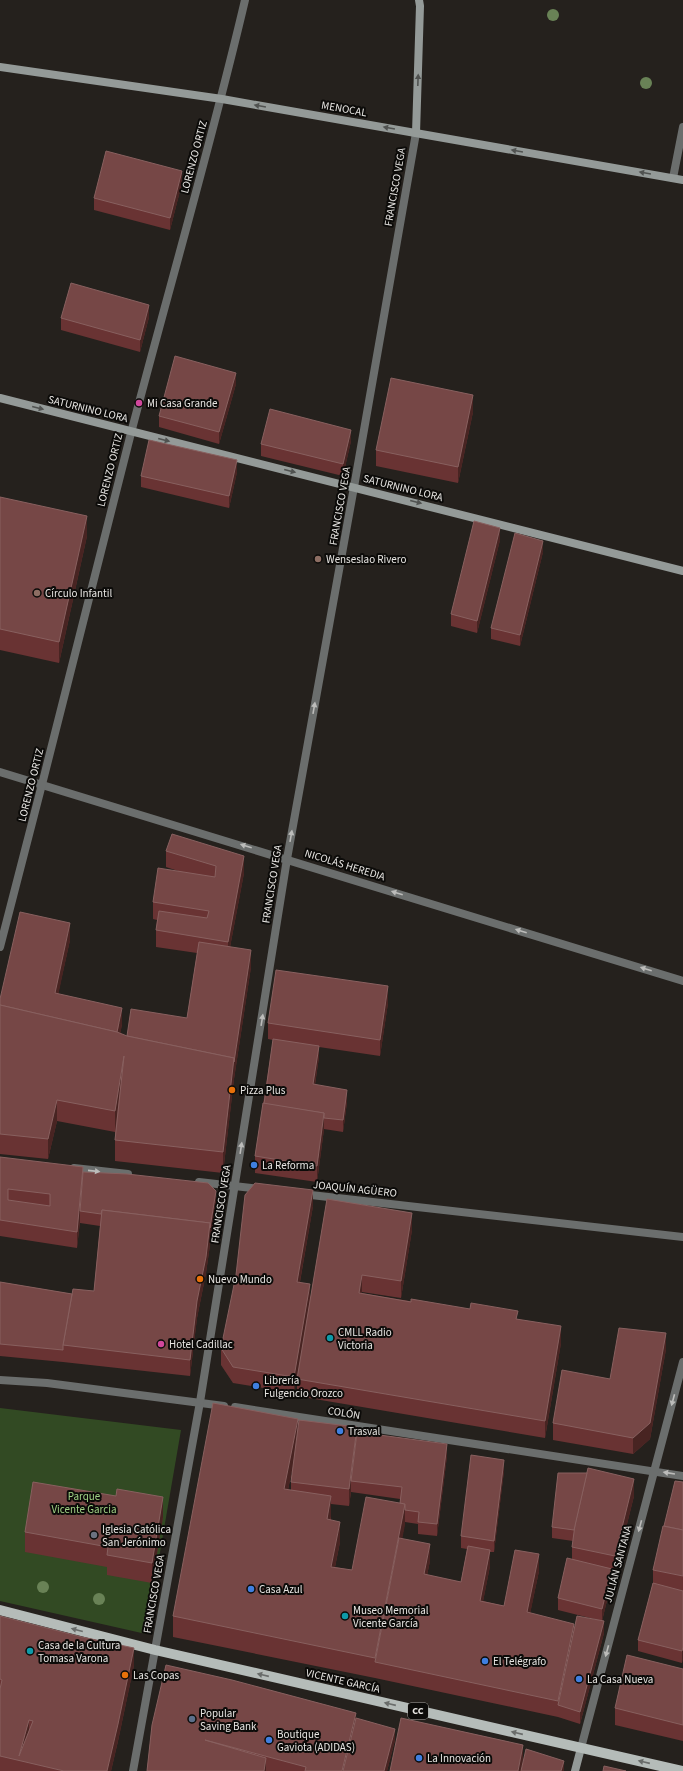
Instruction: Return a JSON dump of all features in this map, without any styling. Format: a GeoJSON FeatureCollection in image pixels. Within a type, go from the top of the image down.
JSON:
{"type":"FeatureCollection","features":[{"type":"Feature","properties":{"kind":"main road","name":"VICENTE GARCÍA"},"geometry":{"type":"LineString","coordinates":[[0,1610],[155,1650],[682,1771]]}},
{"type":"Feature","properties":{"kind":"street","name":"LORENZO ORTIZ"},"geometry":{"type":"LineString","coordinates":[[0,947],[132,432],[222,99],[244,0]]}},
{"type":"Feature","properties":{"kind":"street","name":"FRANCISCO VEGA"},"geometry":{"type":"LineString","coordinates":[[133,1771],[200,1402],[287,859],[416,133],[419,0]]}},
{"type":"Feature","properties":{"kind":"street","name":"MENOCAL"},"geometry":{"type":"LineString","coordinates":[[0,66],[222,99],[683,180]]}},
{"type":"Feature","properties":{"kind":"street"},"geometry":{"type":"LineString","coordinates":[[673,178],[683,127]]}},
{"type":"Feature","properties":{"kind":"street","name":"SATURNINO LORA"},"geometry":{"type":"LineString","coordinates":[[0,398],[683,571]]}},
{"type":"Feature","properties":{"kind":"street","name":"NICOLÁS HEREDIA"},"geometry":{"type":"LineString","coordinates":[[0,772],[683,981]]}},
{"type":"Feature","properties":{"kind":"street"},"geometry":{"type":"LineString","coordinates":[[63,1167],[133,1175]]}},
{"type":"Feature","properties":{"kind":"street"},"geometry":{"type":"LineString","coordinates":[[188,1181],[267,1190]]}},
{"type":"Feature","properties":{"kind":"street","name":"JOAQUÍN AGÜERO"},"geometry":{"type":"LineString","coordinates":[[290,1193],[683,1237]]}},
{"type":"Feature","properties":{"kind":"street","name":"JULIÁN SANTANA"},"geometry":{"type":"LineString","coordinates":[[576,1771],[683,1362]]}},
{"type":"Feature","properties":{"kind":"street","name":"COLÓN"},"geometry":{"type":"LineString","coordinates":[[0,1380],[47,1383],[200,1402],[683,1476]]}},
{"type":"Feature","properties":{"kind":"green space","name":"Parque Vicente Garcia"},"geometry":{"type":"Polygon","coordinates":[[[0,1408],[181,1430],[146,1634],[0,1601],[0,1408]]]}},
{"type":"Feature","properties":{"kind":"building"},"geometry":{"type":"Polygon","coordinates":[[[106,151],[182,171],[170,218],[94,198],[106,151]]]}},
{"type":"Feature","properties":{"kind":"building"},"geometry":{"type":"Polygon","coordinates":[[[71,283],[149,305],[140,340],[61,318],[71,283]]]}},
{"type":"Feature","properties":{"kind":"building"},"geometry":{"type":"Polygon","coordinates":[[[175,356],[236,373],[219,432],[159,416],[175,356]]]}},
{"type":"Feature","properties":{"kind":"building"},"geometry":{"type":"Polygon","coordinates":[[[391,378],[473,395],[458,467],[376,450],[391,378]]]}},
{"type":"Feature","properties":{"kind":"building"},"geometry":{"type":"Polygon","coordinates":[[[270,409],[351,430],[343,464],[261,444],[270,409]]]}},
{"type":"Feature","properties":{"kind":"building"},"geometry":{"type":"Polygon","coordinates":[[[149,440],[237,460],[229,496],[141,476],[149,440]]]}},
{"type":"Feature","properties":{"kind":"building","name":"Círculo Infantil"},"geometry":{"type":"Polygon","coordinates":[[[0,497],[87,516],[59,642],[0,629],[0,497]]]}},
{"type":"Feature","properties":{"kind":"building"},"geometry":{"type":"Polygon","coordinates":[[[474,521],[500,528],[477,621],[451,614],[474,521]]]}},
{"type":"Feature","properties":{"kind":"building"},"geometry":{"type":"Polygon","coordinates":[[[515,533],[543,541],[520,635],[491,628],[515,533]]]}},
{"type":"Feature","properties":{"kind":"building"},"geometry":{"type":"Polygon","coordinates":[[[172,834],[244,856],[228,942],[156,930],[159,911],[207,918],[209,911],[153,902],[158,868],[215,877],[216,866],[166,851],[172,834]]]}},
{"type":"Feature","properties":{"kind":"building"},"geometry":{"type":"Polygon","coordinates":[[[20,912],[70,923],[55,993],[122,1008],[117,1032],[0,1005],[0,999],[20,912]]]}},
{"type":"Feature","properties":{"kind":"building"},"geometry":{"type":"Polygon","coordinates":[[[199,942],[251,950],[234,1062],[234,1058],[127,1036],[131,1009],[187,1018],[199,942]]]}},
{"type":"Feature","properties":{"kind":"building"},"geometry":{"type":"Polygon","coordinates":[[[276,970],[388,986],[380,1040],[268,1023],[276,970]]]}},
{"type":"Feature","properties":{"kind":"building"},"geometry":{"type":"Polygon","coordinates":[[[0,1005],[117,1032],[127,1036],[234,1058],[223,1152],[115,1140],[124,1056],[115,1111],[57,1100],[48,1139],[0,1134],[0,1005]]]}},
{"type":"Feature","properties":{"kind":"building"},"geometry":{"type":"Polygon","coordinates":[[[273,1039],[319,1046],[313,1084],[347,1090],[343,1120],[324,1118],[324,1113],[264,1104],[273,1039]]]}},
{"type":"Feature","properties":{"kind":"building"},"geometry":{"type":"Polygon","coordinates":[[[263,1103],[324,1113],[317,1166],[255,1156],[263,1103]]]}},
{"type":"Feature","properties":{"kind":"building"},"geometry":{"type":"Polygon","coordinates":[[[0,1157],[83,1167],[77,1232],[0,1220],[0,1157]],[[8,1189],[8,1200],[50,1206],[50,1194],[8,1189]]]}},
{"type":"Feature","properties":{"kind":"building"},"geometry":{"type":"Polygon","coordinates":[[[83,1172],[127,1174],[208,1183],[216,1191],[210,1228],[210,1223],[102,1210],[101,1214],[80,1211],[83,1172]]]}},
{"type":"Feature","properties":{"kind":"building"},"geometry":{"type":"Polygon","coordinates":[[[255,1183],[313,1190],[297,1282],[310,1284],[294,1377],[233,1367],[221,1348],[236,1275],[245,1195],[255,1183]]]}},
{"type":"Feature","properties":{"kind":"building"},"geometry":{"type":"Polygon","coordinates":[[[327,1199],[412,1213],[401,1281],[362,1275],[359,1293],[411,1302],[411,1299],[470,1309],[471,1303],[518,1311],[516,1319],[561,1326],[545,1421],[297,1379],[327,1199]]]}},
{"type":"Feature","properties":{"kind":"building"},"geometry":{"type":"Polygon","coordinates":[[[102,1210],[210,1223],[206,1257],[197,1301],[190,1360],[63,1345],[73,1289],[94,1291],[102,1210]]]}},
{"type":"Feature","properties":{"kind":"building"},"geometry":{"type":"Polygon","coordinates":[[[0,1282],[72,1294],[63,1350],[0,1344],[0,1282]]]}},
{"type":"Feature","properties":{"kind":"building"},"geometry":{"type":"Polygon","coordinates":[[[619,1328],[666,1333],[650,1423],[633,1438],[553,1423],[562,1370],[610,1379],[619,1328]]]}},
{"type":"Feature","properties":{"kind":"building"},"geometry":{"type":"Polygon","coordinates":[[[213,1403],[298,1419],[284,1489],[331,1496],[327,1519],[340,1522],[331,1567],[352,1570],[366,1497],[405,1504],[375,1658],[173,1616],[213,1403]]]}},
{"type":"Feature","properties":{"kind":"building"},"geometry":{"type":"Polygon","coordinates":[[[299,1420],[357,1427],[349,1489],[291,1482],[299,1420]]]}},
{"type":"Feature","properties":{"kind":"building"},"geometry":{"type":"Polygon","coordinates":[[[357,1432],[447,1444],[437,1524],[418,1522],[419,1512],[405,1510],[405,1504],[400,1503],[402,1487],[351,1481],[357,1432]]]}},
{"type":"Feature","properties":{"kind":"building"},"geometry":{"type":"Polygon","coordinates":[[[471,1455],[504,1460],[494,1541],[461,1536],[471,1455]]]}},
{"type":"Feature","properties":{"kind":"building"},"geometry":{"type":"Polygon","coordinates":[[[588,1468],[634,1479],[615,1556],[572,1547],[575,1525],[588,1468]]]}},
{"type":"Feature","properties":{"kind":"building"},"geometry":{"type":"Polygon","coordinates":[[[558,1473],[587,1473],[574,1530],[552,1527],[558,1473]]]}},
{"type":"Feature","properties":{"kind":"building"},"geometry":{"type":"Polygon","coordinates":[[[675,1481],[683,1482],[683,1530],[664,1526],[675,1481]]]}},
{"type":"Feature","properties":{"kind":"building","name":"Iglesia Católica San Jerónimo"},"geometry":{"type":"Polygon","coordinates":[[[33,1482],[116,1496],[117,1489],[163,1497],[152,1563],[107,1555],[108,1547],[25,1532],[33,1482]]]}},
{"type":"Feature","properties":{"kind":"building"},"geometry":{"type":"Polygon","coordinates":[[[663,1526],[683,1530],[683,1576],[653,1570],[663,1526]]]}},
{"type":"Feature","properties":{"kind":"building"},"geometry":{"type":"Polygon","coordinates":[[[399,1538],[430,1544],[424,1574],[461,1582],[468,1546],[490,1550],[480,1601],[504,1606],[515,1550],[539,1554],[527,1612],[574,1624],[558,1701],[375,1662],[399,1538]]]}},
{"type":"Feature","properties":{"kind":"building"},"geometry":{"type":"Polygon","coordinates":[[[567,1558],[612,1569],[602,1609],[558,1598],[567,1558]]]}},
{"type":"Feature","properties":{"kind":"building"},"geometry":{"type":"Polygon","coordinates":[[[653,1583],[683,1591],[682,1651],[638,1640],[653,1583]]]}},
{"type":"Feature","properties":{"kind":"building"},"geometry":{"type":"Polygon","coordinates":[[[0,1616],[82,1637],[134,1648],[107,1771],[64,1771],[0,1756],[0,1689],[2,1680],[0,1679],[0,1616]],[[29,1720],[19,1756],[33,1721],[29,1720]]]}},
{"type":"Feature","properties":{"kind":"building","name":"La Casa Nueva"},"geometry":{"type":"Polygon","coordinates":[[[577,1616],[604,1621],[580,1712],[558,1705],[577,1616]]]}},
{"type":"Feature","properties":{"kind":"building"},"geometry":{"type":"Polygon","coordinates":[[[627,1655],[683,1669],[683,1725],[615,1708],[627,1655]]]}},
{"type":"Feature","properties":{"kind":"building"},"geometry":{"type":"Polygon","coordinates":[[[166,1665],[232,1680],[356,1713],[342,1771],[305,1771],[306,1767],[205,1740],[266,1758],[264,1771],[147,1771],[152,1725],[166,1665]]]}},
{"type":"Feature","properties":{"kind":"building"},"geometry":{"type":"Polygon","coordinates":[[[356,1718],[395,1729],[384,1771],[343,1771],[356,1718]]]}},
{"type":"Feature","properties":{"kind":"building"},"geometry":{"type":"Polygon","coordinates":[[[401,1718],[523,1745],[518,1771],[390,1771],[401,1718]]]}},
{"type":"Feature","properties":{"kind":"building"},"geometry":{"type":"Polygon","coordinates":[[[526,1749],[564,1761],[561,1771],[521,1771],[526,1749]]]}},
{"type":"Feature","properties":{"kind":"building"},"geometry":{"type":"Polygon","coordinates":[[[604,1766],[626,1771],[603,1771],[604,1766]]]}},
{"type":"Feature","properties":{"kind":"place","name":"Mi Casa Grande"},"geometry":{"type":"Point","coordinates":[139,403]}},
{"type":"Feature","properties":{"kind":"place","name":"Wenseslao Rivero"},"geometry":{"type":"Point","coordinates":[318,559]}},
{"type":"Feature","properties":{"kind":"place","name":"Círculo Infantil"},"geometry":{"type":"Point","coordinates":[37,593]}},
{"type":"Feature","properties":{"kind":"place","name":"Pizza Plus"},"geometry":{"type":"Point","coordinates":[232,1090]}},
{"type":"Feature","properties":{"kind":"place","name":"La Reforma"},"geometry":{"type":"Point","coordinates":[254,1165]}},
{"type":"Feature","properties":{"kind":"place","name":"Nuevo Mundo"},"geometry":{"type":"Point","coordinates":[200,1279]}},
{"type":"Feature","properties":{"kind":"place","name":"CMLL Radio Victoria"},"geometry":{"type":"Point","coordinates":[330,1338]}},
{"type":"Feature","properties":{"kind":"place","name":"Hotel Cadillac"},"geometry":{"type":"Point","coordinates":[161,1344]}},
{"type":"Feature","properties":{"kind":"place","name":"Librería Fulgencio Orozco"},"geometry":{"type":"Point","coordinates":[256,1386]}},
{"type":"Feature","properties":{"kind":"place","name":"Trasval"},"geometry":{"type":"Point","coordinates":[340,1431]}},
{"type":"Feature","properties":{"kind":"place","name":"Iglesia Católica San Jerónimo"},"geometry":{"type":"Point","coordinates":[94,1535]}},
{"type":"Feature","properties":{"kind":"place","name":"Casa Azul"},"geometry":{"type":"Point","coordinates":[251,1589]}},
{"type":"Feature","properties":{"kind":"place","name":"Museo Memorial Vicente García"},"geometry":{"type":"Point","coordinates":[345,1616]}},
{"type":"Feature","properties":{"kind":"place","name":"Casa de la Cultura Tomasa Varona"},"geometry":{"type":"Point","coordinates":[30,1651]}},
{"type":"Feature","properties":{"kind":"place","name":"El Telégrafo"},"geometry":{"type":"Point","coordinates":[485,1661]}},
{"type":"Feature","properties":{"kind":"place","name":"Las Copas"},"geometry":{"type":"Point","coordinates":[125,1675]}},
{"type":"Feature","properties":{"kind":"place","name":"La Casa Nueva"},"geometry":{"type":"Point","coordinates":[579,1679]}},
{"type":"Feature","properties":{"kind":"place","name":"Popular Saving Bank"},"geometry":{"type":"Point","coordinates":[192,1719]}},
{"type":"Feature","properties":{"kind":"place","name":"Boutique Gaviota (ADIDAS)"},"geometry":{"type":"Point","coordinates":[269,1740]}},
{"type":"Feature","properties":{"kind":"place","name":"La Innovación"},"geometry":{"type":"Point","coordinates":[419,1758]}}]}
